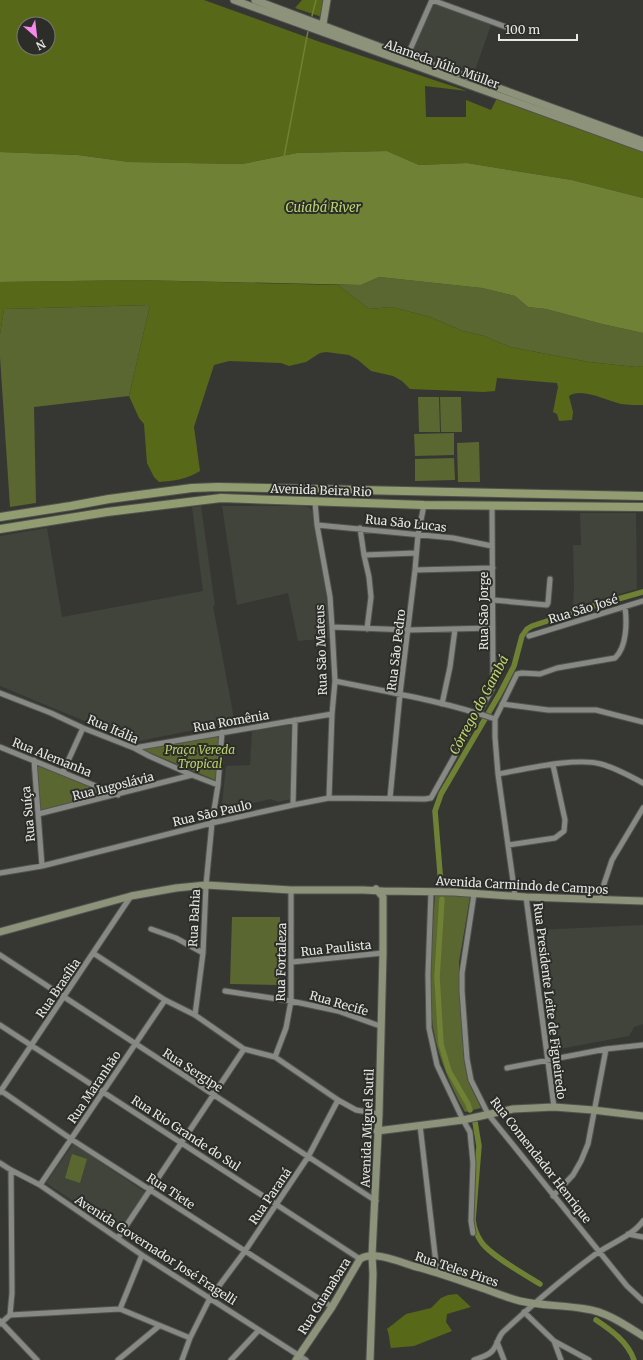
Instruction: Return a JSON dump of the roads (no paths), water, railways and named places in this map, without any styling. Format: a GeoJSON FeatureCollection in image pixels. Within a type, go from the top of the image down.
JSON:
{"type":"FeatureCollection","features":[{"type":"Feature","properties":{"kind":"main road","name":"Alameda Júlio Müller"},"geometry":{"type":"LineString","coordinates":[[234,0],[406,59],[643,148]]}},
{"type":"Feature","properties":{"kind":"main road","name":"Alameda Júlio Müller"},"geometry":{"type":"LineString","coordinates":[[255,0],[322,29]]}},
{"type":"Feature","properties":{"kind":"main road"},"geometry":{"type":"LineString","coordinates":[[322,29],[327,0]]}},
{"type":"Feature","properties":{"kind":"main road","name":"Alameda Júlio Müller"},"geometry":{"type":"LineString","coordinates":[[406,59],[466,76],[643,141]]}},
{"type":"Feature","properties":{"kind":"main road","name":"Avenida Beira Rio"},"geometry":{"type":"LineString","coordinates":[[0,517],[109,499],[192,488],[218,487],[643,496]]}},
{"type":"Feature","properties":{"kind":"main road"},"geometry":{"type":"LineString","coordinates":[[315,502],[322,494],[350,490]]}},
{"type":"Feature","properties":{"kind":"main road"},"geometry":{"type":"LineString","coordinates":[[426,505],[435,495],[433,491]]}},
{"type":"Feature","properties":{"kind":"main road"},"geometry":{"type":"LineString","coordinates":[[122,510],[119,503],[124,497]]}},
{"type":"Feature","properties":{"kind":"main road","name":"Avenida Beira Rio"},"geometry":{"type":"LineString","coordinates":[[0,529],[107,512],[221,498],[426,505],[643,507]]}},
{"type":"Feature","properties":{"kind":"main road"},"geometry":{"type":"LineString","coordinates":[[107,512],[112,506],[111,500],[109,499]]}},
{"type":"Feature","properties":{"kind":"main road","name":"Avenida Carmindo de Campos"},"geometry":{"type":"LineString","coordinates":[[0,932],[131,896],[176,888],[206,885],[291,890],[363,890],[372,888],[515,895],[526,897],[643,901]]}},
{"type":"Feature","properties":{"kind":"main road"},"geometry":{"type":"LineString","coordinates":[[372,888],[381,894],[394,890]]}},
{"type":"Feature","properties":{"kind":"main road","name":"Avenida Carmindo de Campos"},"geometry":{"type":"LineString","coordinates":[[363,890],[381,894]]}},
{"type":"Feature","properties":{"kind":"main road","name":"Avenida Miguel Sutil"},"geometry":{"type":"LineString","coordinates":[[370,1360],[373,1274],[372,1255],[376,1201],[383,953],[381,894]]}},
{"type":"Feature","properties":{"kind":"main road"},"geometry":{"type":"LineString","coordinates":[[377,1131],[463,1120],[513,1109],[554,1107],[643,1116]]}},
{"type":"Feature","properties":{"kind":"main road"},"geometry":{"type":"LineString","coordinates":[[362,1258],[373,1241]]}},
{"type":"Feature","properties":{"kind":"main road","name":"Rua Teles Pires"},"geometry":{"type":"LineString","coordinates":[[372,1255],[437,1272],[517,1300],[534,1304]]}},
{"type":"Feature","properties":{"kind":"main road","name":"Rua Guanabara"},"geometry":{"type":"LineString","coordinates":[[298,1358],[362,1258],[372,1255]]}},
{"type":"Feature","properties":{"kind":"main road"},"geometry":{"type":"LineString","coordinates":[[534,1304],[593,1311],[616,1319],[643,1336]]}},
{"type":"Feature","properties":{"kind":"street"},"geometry":{"type":"LineString","coordinates":[[406,59],[432,0],[517,31]]}},
{"type":"Feature","properties":{"kind":"street","name":"Rua São Mateus"},"geometry":{"type":"LineString","coordinates":[[315,502],[317,525],[330,597],[335,681],[332,714],[329,798]]}},
{"type":"Feature","properties":{"kind":"street","name":"Rua São Pedro"},"geometry":{"type":"LineString","coordinates":[[390,798],[418,535],[426,505]]}},
{"type":"Feature","properties":{"kind":"street","name":"Rua São Jorge"},"geometry":{"type":"LineString","coordinates":[[431,798],[481,713],[492,689],[494,671],[492,505]]}},
{"type":"Feature","properties":{"kind":"street","name":"Rua São Lucas"},"geometry":{"type":"LineString","coordinates":[[317,525],[452,538],[492,546]]}},
{"type":"Feature","properties":{"kind":"street"},"geometry":{"type":"LineString","coordinates":[[360,528],[371,597],[367,629]]}},
{"type":"Feature","properties":{"kind":"street"},"geometry":{"type":"LineString","coordinates":[[364,555],[416,553]]}},
{"type":"Feature","properties":{"kind":"street"},"geometry":{"type":"LineString","coordinates":[[415,570],[493,568]]}},
{"type":"Feature","properties":{"kind":"street"},"geometry":{"type":"LineString","coordinates":[[493,600],[547,605],[550,579]]}},
{"type":"Feature","properties":{"kind":"street","name":"Rua São José"},"geometry":{"type":"LineString","coordinates":[[529,636],[643,601]]}},
{"type":"Feature","properties":{"kind":"street"},"geometry":{"type":"LineString","coordinates":[[515,895],[498,774],[494,718],[515,677],[519,674],[540,674],[557,668],[615,658],[623,642],[626,616],[625,607]]}},
{"type":"Feature","properties":{"kind":"street"},"geometry":{"type":"LineString","coordinates":[[332,627],[409,630],[493,628]]}},
{"type":"Feature","properties":{"kind":"street"},"geometry":{"type":"LineString","coordinates":[[442,704],[450,667],[455,630]]}},
{"type":"Feature","properties":{"kind":"street"},"geometry":{"type":"LineString","coordinates":[[335,681],[400,694],[481,713],[494,718]]}},
{"type":"Feature","properties":{"kind":"street","name":"Rua Itália"},"geometry":{"type":"LineString","coordinates":[[0,693],[51,713],[82,728],[134,748],[192,776],[218,785]]}},
{"type":"Feature","properties":{"kind":"street"},"geometry":{"type":"LineString","coordinates":[[502,704],[548,710],[596,710],[643,722]]}},
{"type":"Feature","properties":{"kind":"street","name":"Rua Romênia"},"geometry":{"type":"LineString","coordinates":[[134,748],[332,714]]}},
{"type":"Feature","properties":{"kind":"street"},"geometry":{"type":"LineString","coordinates":[[293,805],[295,720]]}},
{"type":"Feature","properties":{"kind":"street"},"geometry":{"type":"LineString","coordinates":[[63,772],[82,728]]}},
{"type":"Feature","properties":{"kind":"street"},"geometry":{"type":"LineString","coordinates":[[212,823],[218,785],[222,732]]}},
{"type":"Feature","properties":{"kind":"street","name":"Rua Alemanha"},"geometry":{"type":"LineString","coordinates":[[0,747],[118,795]]}},
{"type":"Feature","properties":{"kind":"street","name":"Rua Suíça"},"geometry":{"type":"LineString","coordinates":[[34,760],[42,866]]}},
{"type":"Feature","properties":{"kind":"street"},"geometry":{"type":"LineString","coordinates":[[498,774],[553,765],[590,762],[600,763],[612,767],[643,783]]}},
{"type":"Feature","properties":{"kind":"street"},"geometry":{"type":"LineString","coordinates":[[508,845],[555,838],[564,831],[565,820],[553,765]]}},
{"type":"Feature","properties":{"kind":"street","name":"Rua Iugoslávia"},"geometry":{"type":"LineString","coordinates":[[38,814],[192,776]]}},
{"type":"Feature","properties":{"kind":"street","name":"Rua São Paulo"},"geometry":{"type":"LineString","coordinates":[[0,873],[42,866],[212,823],[329,798],[431,798]]}},
{"type":"Feature","properties":{"kind":"street"},"geometry":{"type":"LineString","coordinates":[[599,900],[612,860],[643,808]]}},
{"type":"Feature","properties":{"kind":"street","name":"Rua Bahia"},"geometry":{"type":"LineString","coordinates":[[196,1015],[203,953],[206,885],[212,823]]}},
{"type":"Feature","properties":{"kind":"street","name":"Rua Fortaleza"},"geometry":{"type":"LineString","coordinates":[[275,1057],[286,1028],[291,1001],[291,890]]}},
{"type":"Feature","properties":{"kind":"street"},"geometry":{"type":"LineString","coordinates":[[431,892],[428,974],[429,1028],[438,1065],[472,1139],[473,1164],[471,1221],[473,1233]]}},
{"type":"Feature","properties":{"kind":"street","name":"Rua Comendador Henrique"},"geometry":{"type":"LineString","coordinates":[[474,894],[463,962],[462,991],[467,1060],[471,1080],[488,1114],[627,1286],[643,1301]]}},
{"type":"Feature","properties":{"kind":"street","name":"Rua Brasília"},"geometry":{"type":"LineString","coordinates":[[0,1091],[131,896]]}},
{"type":"Feature","properties":{"kind":"street","name":"Rua Presidente Leite de Figueiredo"},"geometry":{"type":"LineString","coordinates":[[526,897],[554,1107]]}},
{"type":"Feature","properties":{"kind":"street"},"geometry":{"type":"LineString","coordinates":[[151,930],[176,938],[203,953]]}},
{"type":"Feature","properties":{"kind":"street"},"geometry":{"type":"LineString","coordinates":[[93,953],[165,1000],[196,1015],[244,1049],[275,1057],[338,1100],[356,1110],[379,1114]]}},
{"type":"Feature","properties":{"kind":"street","name":"Rua Paulista"},"geometry":{"type":"LineString","coordinates":[[292,962],[383,953]]}},
{"type":"Feature","properties":{"kind":"street","name":"Rua Sergipe"},"geometry":{"type":"LineString","coordinates":[[0,955],[376,1201]]}},
{"type":"Feature","properties":{"kind":"street","name":"Rua Recife"},"geometry":{"type":"LineString","coordinates":[[225,991],[291,1001],[338,1011],[380,1026]]}},
{"type":"Feature","properties":{"kind":"street","name":"Rua Maranhão"},"geometry":{"type":"LineString","coordinates":[[40,1185],[165,1000]]}},
{"type":"Feature","properties":{"kind":"street","name":"Rua Rio Grande do Sul"},"geometry":{"type":"LineString","coordinates":[[0,1025],[362,1258]]}},
{"type":"Feature","properties":{"kind":"street"},"geometry":{"type":"LineString","coordinates":[[508,1068],[606,1049],[643,1045]]}},
{"type":"Feature","properties":{"kind":"street"},"geometry":{"type":"LineString","coordinates":[[118,1238],[244,1049]]}},
{"type":"Feature","properties":{"kind":"street"},"geometry":{"type":"LineString","coordinates":[[553,1196],[573,1176],[588,1144],[593,1110],[606,1049]]}},
{"type":"Feature","properties":{"kind":"street","name":"Rua Tiete"},"geometry":{"type":"LineString","coordinates":[[0,1091],[71,1139],[332,1307]]}},
{"type":"Feature","properties":{"kind":"street","name":"Rua Paraná"},"geometry":{"type":"LineString","coordinates":[[182,1360],[190,1338],[210,1298],[245,1251],[308,1157],[338,1100]]}},
{"type":"Feature","properties":{"kind":"street"},"geometry":{"type":"LineString","coordinates":[[420,1125],[437,1272]]}},
{"type":"Feature","properties":{"kind":"street","name":"Avenida Governador José Fragelli"},"geometry":{"type":"LineString","coordinates":[[0,1163],[40,1185],[142,1255],[259,1330],[298,1358],[306,1360]]}},
{"type":"Feature","properties":{"kind":"street"},"geometry":{"type":"LineString","coordinates":[[10,1315],[12,1293],[11,1170]]}},
{"type":"Feature","properties":{"kind":"street"},"geometry":{"type":"LineString","coordinates":[[474,1360],[490,1354],[494,1350],[500,1334],[524,1312],[600,1251],[628,1234],[643,1221]]}},
{"type":"Feature","properties":{"kind":"street"},"geometry":{"type":"LineString","coordinates":[[628,1234],[643,1237]]}},
{"type":"Feature","properties":{"kind":"street"},"geometry":{"type":"LineString","coordinates":[[120,1309],[142,1255]]}},
{"type":"Feature","properties":{"kind":"street"},"geometry":{"type":"LineString","coordinates":[[37,1360],[0,1322],[10,1315],[120,1309],[190,1338]]}},
{"type":"Feature","properties":{"kind":"street"},"geometry":{"type":"LineString","coordinates":[[524,1312],[554,1341],[589,1360]]}},
{"type":"Feature","properties":{"kind":"street"},"geometry":{"type":"LineString","coordinates":[[118,1360],[159,1326]]}},
{"type":"Feature","properties":{"kind":"street"},"geometry":{"type":"LineString","coordinates":[[231,1360],[259,1330]]}},
{"type":"Feature","properties":{"kind":"street"},"geometry":{"type":"LineString","coordinates":[[554,1341],[562,1360]]}},
{"type":"Feature","properties":{"kind":"street"},"geometry":{"type":"LineString","coordinates":[[497,1342],[504,1360]]}},
{"type":"Feature","properties":{"kind":"water","name":"Cuiabá River"},"geometry":{"type":"Polygon","coordinates":[[[387,151],[419,165],[467,163],[572,180],[643,198],[643,333],[546,309],[528,307],[515,296],[482,288],[379,277],[361,285],[138,280],[0,282],[0,152],[78,155],[129,162],[242,164],[297,153],[387,151]]]}},
{"type":"Feature","properties":{"kind":"waterway"},"geometry":{"type":"LineString","coordinates":[[312,16],[316,0]]}},
{"type":"Feature","properties":{"kind":"waterway"},"geometry":{"type":"LineString","coordinates":[[284,157],[308,31]]}},
{"type":"Feature","properties":{"kind":"waterway","name":"Córrego do Gambá"},"geometry":{"type":"LineString","coordinates":[[441,885],[435,811],[441,794],[499,695],[514,666],[522,636],[527,629],[532,626],[643,592]]}},
{"type":"Feature","properties":{"kind":"waterway","name":"Córrego do Gambá"},"geometry":{"type":"LineString","coordinates":[[442,899],[437,977],[441,1044],[449,1071],[470,1110]]}},
{"type":"Feature","properties":{"kind":"waterway","name":"Córrego do Gambá"},"geometry":{"type":"LineString","coordinates":[[475,1122],[479,1146],[473,1220],[476,1232],[482,1243],[493,1254],[540,1284]]}},
{"type":"Feature","properties":{"kind":"waterway","name":"Córrego do Gambá"},"geometry":{"type":"LineString","coordinates":[[596,1320],[613,1332],[623,1342],[634,1360]]}},
{"type":"Feature","properties":{"kind":"park label","name":"Praça Vereda Tropical"},"geometry":{"type":"Point","coordinates":[200,756]}}]}
